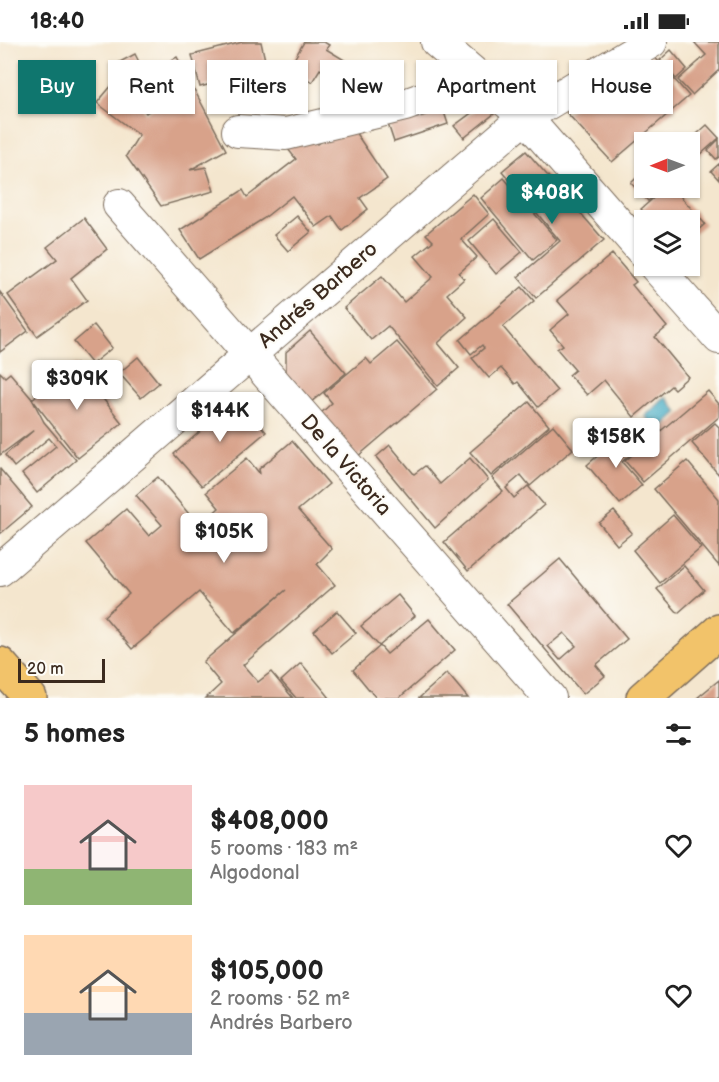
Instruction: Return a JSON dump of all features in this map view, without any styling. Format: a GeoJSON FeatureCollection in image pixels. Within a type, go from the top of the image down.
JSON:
{"type":"FeatureCollection","features":[{"type":"Feature","properties":{"kind":"main road"},"geometry":{"type":"LineString","coordinates":[[643,698],[719,631]]}},
{"type":"Feature","properties":{"kind":"main road"},"geometry":{"type":"LineString","coordinates":[[0,664],[30,698]]}},
{"type":"Feature","properties":{"kind":"street"},"geometry":{"type":"LineString","coordinates":[[437,42],[458,60]]}},
{"type":"Feature","properties":{"kind":"street","name":"Andrés Barbero"},"geometry":{"type":"LineString","coordinates":[[0,570],[525,117],[651,42]]}},
{"type":"Feature","properties":{"kind":"street"},"geometry":{"type":"LineString","coordinates":[[238,131],[286,134],[416,101]]}},
{"type":"Feature","properties":{"kind":"street"},"geometry":{"type":"LineString","coordinates":[[521,114],[634,241]]}},
{"type":"Feature","properties":{"kind":"street","name":"De la Victoria"},"geometry":{"type":"LineString","coordinates":[[119,205],[550,698]]}},
{"type":"Feature","properties":{"kind":"street"},"geometry":{"type":"LineString","coordinates":[[664,276],[719,338]]}},
{"type":"Feature","properties":{"kind":"water"},"geometry":{"type":"Polygon","coordinates":[[[666,397],[678,412],[658,431],[645,416],[666,397]]]}},
{"type":"Feature","properties":{"kind":"building"},"geometry":{"type":"Polygon","coordinates":[[[243,42],[261,42],[265,60],[207,60],[207,85],[200,87],[192,55],[243,42]]]}},
{"type":"Feature","properties":{"kind":"building"},"geometry":{"type":"Polygon","coordinates":[[[304,42],[324,42],[329,45],[326,49],[344,60],[320,60],[320,69],[312,82],[308,79],[308,60],[294,60],[304,42]]]}},
{"type":"Feature","properties":{"kind":"building"},"geometry":{"type":"Polygon","coordinates":[[[694,42],[719,42],[719,70],[692,95],[678,80],[706,55],[694,42]]]}},
{"type":"Feature","properties":{"kind":"building"},"geometry":{"type":"Polygon","coordinates":[[[671,50],[687,69],[676,79],[673,75],[673,60],[660,60],[671,50]]]}},
{"type":"Feature","properties":{"kind":"building"},"geometry":{"type":"Polygon","coordinates":[[[135,54],[138,60],[124,60],[135,54]]]}},
{"type":"Feature","properties":{"kind":"building"},"geometry":{"type":"Polygon","coordinates":[[[652,54],[657,60],[645,60],[652,54]]]}},
{"type":"Feature","properties":{"kind":"building"},"geometry":{"type":"Polygon","coordinates":[[[673,78],[689,96],[673,110],[673,78]]]}},
{"type":"Feature","properties":{"kind":"building"},"geometry":{"type":"Polygon","coordinates":[[[108,90],[108,111],[97,103],[108,90]]]}},
{"type":"Feature","properties":{"kind":"building"},"geometry":{"type":"Polygon","coordinates":[[[195,91],[226,150],[190,170],[206,167],[214,191],[161,206],[126,156],[139,135],[111,114],[195,114],[195,91]]]}},
{"type":"Feature","properties":{"kind":"building"},"geometry":{"type":"Polygon","coordinates":[[[416,105],[416,114],[445,114],[448,124],[394,142],[385,115],[404,114],[404,109],[416,105]]]}},
{"type":"Feature","properties":{"kind":"building"},"geometry":{"type":"Polygon","coordinates":[[[567,113],[668,114],[647,132],[634,132],[634,143],[612,162],[567,113]]]}},
{"type":"Feature","properties":{"kind":"building"},"geometry":{"type":"Polygon","coordinates":[[[470,114],[494,114],[464,138],[454,126],[470,114]]]}},
{"type":"Feature","properties":{"kind":"building"},"geometry":{"type":"Polygon","coordinates":[[[349,123],[387,179],[360,198],[368,209],[342,230],[332,216],[316,227],[292,196],[263,219],[199,259],[180,230],[243,190],[247,197],[296,159],[284,144],[314,139],[318,144],[349,123]]]}},
{"type":"Feature","properties":{"kind":"building"},"geometry":{"type":"Polygon","coordinates":[[[707,125],[719,138],[700,155],[700,132],[707,125]]]}},
{"type":"Feature","properties":{"kind":"building"},"geometry":{"type":"Polygon","coordinates":[[[719,139],[719,157],[716,159],[708,150],[719,139]]]}},
{"type":"Feature","properties":{"kind":"building"},"geometry":{"type":"Polygon","coordinates":[[[526,151],[604,240],[536,298],[518,277],[560,241],[502,171],[526,151]]]}},
{"type":"Feature","properties":{"kind":"building"},"geometry":{"type":"Polygon","coordinates":[[[719,164],[719,180],[711,171],[719,164]]]}},
{"type":"Feature","properties":{"kind":"building"},"geometry":{"type":"Polygon","coordinates":[[[504,178],[557,240],[533,260],[481,198],[504,178]]]}},
{"type":"Feature","properties":{"kind":"building"},"geometry":{"type":"Polygon","coordinates":[[[473,194],[489,214],[461,239],[477,257],[459,273],[464,279],[447,294],[467,317],[438,343],[459,368],[438,386],[388,326],[371,340],[344,308],[382,276],[404,302],[433,277],[415,256],[433,241],[426,234],[473,194]]]}},
{"type":"Feature","properties":{"kind":"building"},"geometry":{"type":"Polygon","coordinates":[[[654,198],[682,198],[693,210],[642,210],[654,198]]]}},
{"type":"Feature","properties":{"kind":"building"},"geometry":{"type":"Polygon","coordinates":[[[297,216],[311,232],[288,251],[274,235],[297,216]]]}},
{"type":"Feature","properties":{"kind":"building"},"geometry":{"type":"Polygon","coordinates":[[[84,218],[107,249],[71,278],[87,300],[37,336],[8,295],[57,259],[47,247],[84,218]]]}},
{"type":"Feature","properties":{"kind":"building"},"geometry":{"type":"Polygon","coordinates":[[[700,218],[705,224],[700,228],[700,218]]]}},
{"type":"Feature","properties":{"kind":"building"},"geometry":{"type":"Polygon","coordinates":[[[494,219],[522,252],[496,274],[469,241],[494,219]]]}},
{"type":"Feature","properties":{"kind":"building"},"geometry":{"type":"Polygon","coordinates":[[[612,254],[636,282],[632,285],[667,327],[655,337],[688,377],[674,389],[671,386],[634,417],[604,380],[587,395],[569,375],[575,370],[557,349],[563,345],[550,330],[569,314],[557,300],[612,254]]]}},
{"type":"Feature","properties":{"kind":"building"},"geometry":{"type":"Polygon","coordinates":[[[522,287],[534,301],[503,327],[557,391],[538,407],[518,382],[515,384],[501,368],[489,378],[472,358],[484,348],[482,345],[471,354],[460,340],[522,287]]]}},
{"type":"Feature","properties":{"kind":"building"},"geometry":{"type":"Polygon","coordinates":[[[0,292],[28,331],[0,352],[0,292]]]}},
{"type":"Feature","properties":{"kind":"building"},"geometry":{"type":"Polygon","coordinates":[[[94,325],[112,348],[92,364],[74,342],[94,325]]]}},
{"type":"Feature","properties":{"kind":"building"},"geometry":{"type":"Polygon","coordinates":[[[310,331],[346,373],[310,403],[286,375],[286,352],[310,331]]]}},
{"type":"Feature","properties":{"kind":"building"},"geometry":{"type":"Polygon","coordinates":[[[397,342],[437,389],[357,457],[321,413],[332,403],[324,393],[366,358],[371,364],[397,342]]]}},
{"type":"Feature","properties":{"kind":"building"},"geometry":{"type":"Polygon","coordinates":[[[138,357],[159,383],[141,398],[119,373],[138,357]]]}},
{"type":"Feature","properties":{"kind":"building"},"geometry":{"type":"Polygon","coordinates":[[[76,364],[122,423],[78,458],[32,399],[76,364]]]}},
{"type":"Feature","properties":{"kind":"building"},"geometry":{"type":"Polygon","coordinates":[[[0,372],[5,377],[10,373],[32,399],[44,422],[76,460],[37,493],[22,474],[56,446],[49,438],[14,467],[5,455],[34,430],[0,455],[0,372]]]}},
{"type":"Feature","properties":{"kind":"building"},"geometry":{"type":"Polygon","coordinates":[[[708,391],[719,404],[719,417],[643,482],[625,461],[708,391]]]}},
{"type":"Feature","properties":{"kind":"building"},"geometry":{"type":"Polygon","coordinates":[[[238,399],[266,432],[202,486],[174,454],[238,399]]]}},
{"type":"Feature","properties":{"kind":"building"},"geometry":{"type":"Polygon","coordinates":[[[529,402],[549,426],[491,476],[470,452],[529,402]]]}},
{"type":"Feature","properties":{"kind":"building"},"geometry":{"type":"Polygon","coordinates":[[[715,423],[719,427],[719,475],[692,443],[715,423]]]}},
{"type":"Feature","properties":{"kind":"building"},"geometry":{"type":"Polygon","coordinates":[[[553,425],[573,449],[530,486],[521,475],[506,488],[514,498],[528,486],[544,505],[468,571],[444,542],[503,491],[492,478],[553,425]]]}},
{"type":"Feature","properties":{"kind":"building"},"geometry":{"type":"Polygon","coordinates":[[[624,433],[637,449],[622,462],[642,485],[620,504],[587,465],[624,433]]]}},
{"type":"Feature","properties":{"kind":"building"},"geometry":{"type":"Polygon","coordinates":[[[292,441],[329,484],[298,510],[332,549],[317,564],[335,585],[243,665],[258,682],[271,672],[293,698],[206,698],[221,684],[203,662],[286,590],[234,633],[199,592],[132,649],[104,616],[129,594],[86,543],[126,509],[149,536],[162,525],[136,495],[158,477],[199,526],[219,508],[206,492],[247,458],[260,474],[259,469],[292,441]]]}},
{"type":"Feature","properties":{"kind":"building"},"geometry":{"type":"Polygon","coordinates":[[[390,445],[414,474],[425,466],[440,484],[470,458],[488,480],[435,528],[376,457],[390,445]]]}},
{"type":"Feature","properties":{"kind":"building"},"geometry":{"type":"Polygon","coordinates":[[[687,461],[719,499],[719,566],[654,489],[687,461]]]}},
{"type":"Feature","properties":{"kind":"building"},"geometry":{"type":"Polygon","coordinates":[[[0,469],[32,507],[0,534],[0,469]]]}},
{"type":"Feature","properties":{"kind":"building"},"geometry":{"type":"Polygon","coordinates":[[[614,511],[632,533],[617,545],[599,523],[614,511]]]}},
{"type":"Feature","properties":{"kind":"building"},"geometry":{"type":"Polygon","coordinates":[[[673,515],[701,548],[660,583],[633,550],[673,515]]]}},
{"type":"Feature","properties":{"kind":"building"},"geometry":{"type":"Polygon","coordinates":[[[560,559],[627,639],[596,665],[605,676],[583,694],[507,604],[560,559]],[[564,633],[548,646],[560,660],[576,646],[564,633]]]}},
{"type":"Feature","properties":{"kind":"building"},"geometry":{"type":"Polygon","coordinates":[[[684,566],[704,590],[678,613],[657,589],[684,566]]]}},
{"type":"Feature","properties":{"kind":"building"},"geometry":{"type":"Polygon","coordinates":[[[398,595],[415,616],[379,646],[361,626],[398,595]]]}},
{"type":"Feature","properties":{"kind":"building"},"geometry":{"type":"Polygon","coordinates":[[[337,611],[356,633],[332,653],[314,631],[337,611]]]}},
{"type":"Feature","properties":{"kind":"building"},"geometry":{"type":"Polygon","coordinates":[[[429,619],[455,650],[399,698],[376,698],[353,670],[380,646],[387,654],[429,619]]]}},
{"type":"Feature","properties":{"kind":"building"},"geometry":{"type":"Polygon","coordinates":[[[301,663],[330,698],[296,698],[281,681],[301,663]]]}},
{"type":"Feature","properties":{"kind":"building"},"geometry":{"type":"Polygon","coordinates":[[[447,673],[468,698],[419,698],[447,673]]]}},
{"type":"Feature","properties":{"kind":"building"},"geometry":{"type":"Polygon","coordinates":[[[719,680],[719,698],[697,698],[719,680]]]}}]}
